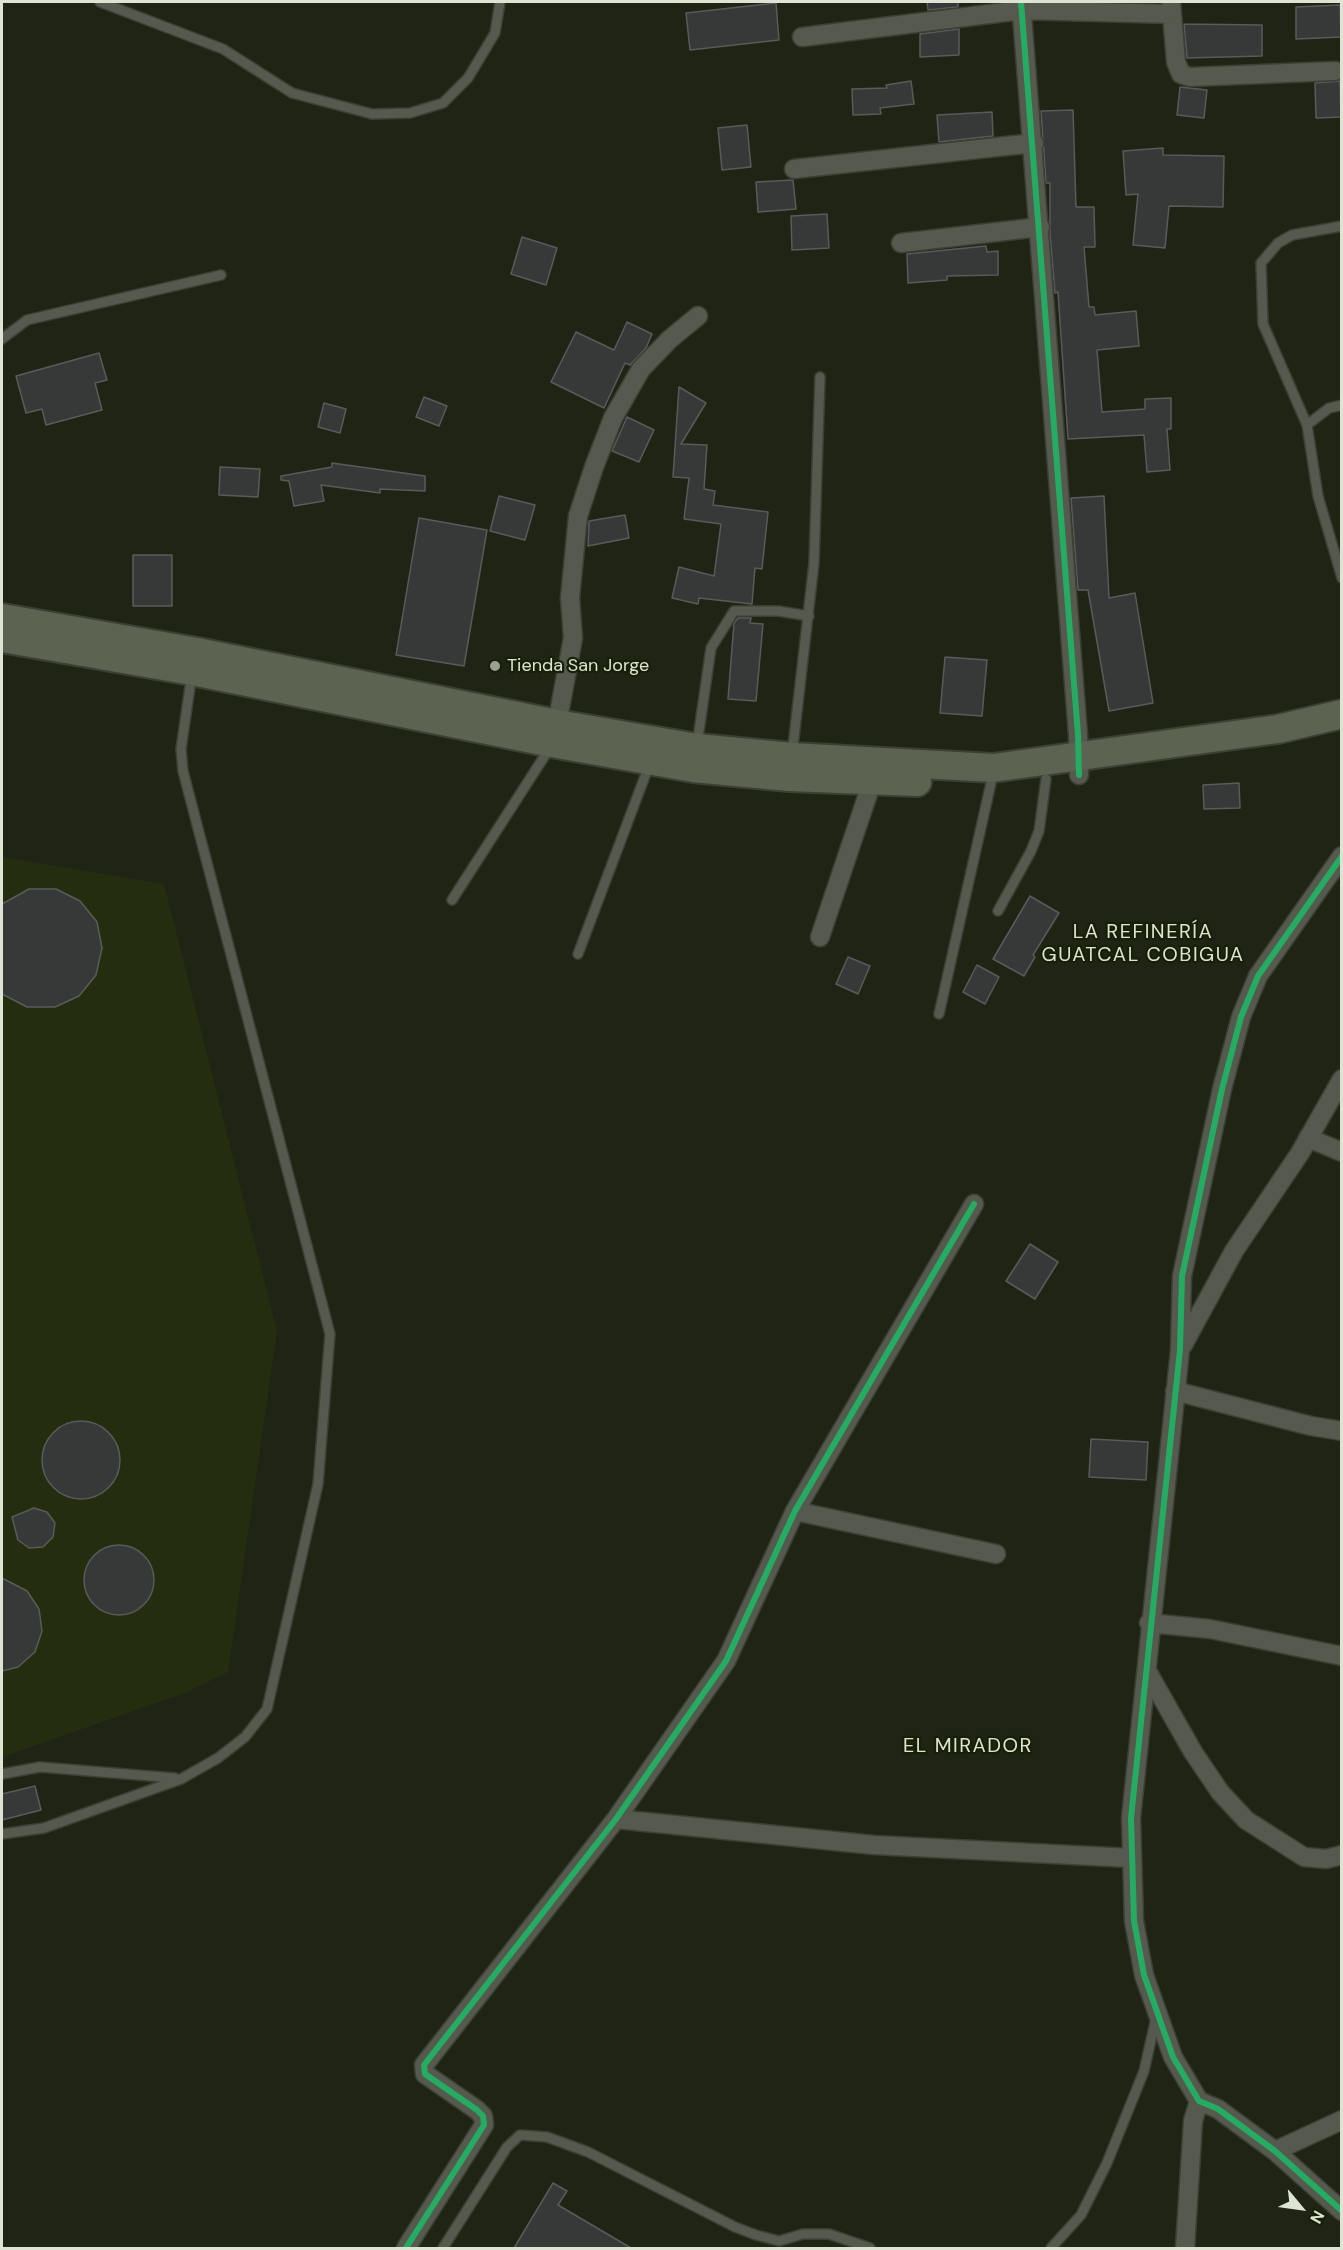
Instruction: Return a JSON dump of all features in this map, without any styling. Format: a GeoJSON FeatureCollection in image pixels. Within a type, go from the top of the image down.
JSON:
{"type":"FeatureCollection","features":[{"type":"Feature","properties":{"kind":"main road"},"geometry":{"type":"LineString","coordinates":[[2,618],[197,652],[555,733],[651,760],[693,768],[789,777],[872,782],[991,783],[1046,779],[1079,765],[1278,729],[1341,714]]}},
{"type":"Feature","properties":{"kind":"main road"},"geometry":{"type":"LineString","coordinates":[[2,638],[555,733],[792,758],[993,768],[1079,765],[1279,748],[1341,734]]}},
{"type":"Feature","properties":{"kind":"street"},"geometry":{"type":"LineString","coordinates":[[1022,6],[1079,765]]}},
{"type":"Feature","properties":{"kind":"street"},"geometry":{"type":"LineString","coordinates":[[802,37],[1022,6],[1172,8],[1176,62],[1181,74],[1190,77],[1335,71]]}},
{"type":"Feature","properties":{"kind":"street"},"geometry":{"type":"LineString","coordinates":[[794,169],[1034,143]]}},
{"type":"Feature","properties":{"kind":"street"},"geometry":{"type":"LineString","coordinates":[[901,243],[1040,227]]}},
{"type":"Feature","properties":{"kind":"street"},"geometry":{"type":"LineString","coordinates":[[555,733],[573,638],[570,598],[578,516],[594,467],[613,418],[641,369],[670,339],[698,316]]}},
{"type":"Feature","properties":{"kind":"street"},"geometry":{"type":"LineString","coordinates":[[820,937],[872,782]]}},
{"type":"Feature","properties":{"kind":"street"},"geometry":{"type":"LineString","coordinates":[[1341,856],[1258,976],[1241,1017],[1222,1089],[1182,1276],[1180,1350],[1149,1623],[1147,1671],[1131,1818],[1134,1921],[1144,1975],[1173,2057],[1199,2101],[1218,2109],[1275,2151],[1341,2211]]}},
{"type":"Feature","properties":{"kind":"street"},"geometry":{"type":"LineString","coordinates":[[1180,1350],[1234,1251],[1308,1138],[1341,1079]]}},
{"type":"Feature","properties":{"kind":"street"},"geometry":{"type":"LineString","coordinates":[[1308,1138],[1341,1152]]}},
{"type":"Feature","properties":{"kind":"street"},"geometry":{"type":"LineString","coordinates":[[406,2248],[484,2125],[483,2116],[477,2110],[425,2074],[424,2066],[616,1820],[726,1660],[795,1511],[974,1204]]}},
{"type":"Feature","properties":{"kind":"street"},"geometry":{"type":"LineString","coordinates":[[1175,1391],[1311,1426],[1341,1431]]}},
{"type":"Feature","properties":{"kind":"street"},"geometry":{"type":"LineString","coordinates":[[795,1511],[996,1554]]}},
{"type":"Feature","properties":{"kind":"street"},"geometry":{"type":"LineString","coordinates":[[1149,1623],[1210,1629],[1341,1656]]}},
{"type":"Feature","properties":{"kind":"street"},"geometry":{"type":"LineString","coordinates":[[1147,1671],[1193,1752],[1220,1792],[1246,1820],[1304,1857],[1326,1859],[1341,1855]]}},
{"type":"Feature","properties":{"kind":"street"},"geometry":{"type":"LineString","coordinates":[[616,1820],[874,1845],[1131,1858]]}},
{"type":"Feature","properties":{"kind":"street"},"geometry":{"type":"LineString","coordinates":[[1185,2248],[1193,2121],[1199,2101]]}},
{"type":"Feature","properties":{"kind":"street"},"geometry":{"type":"LineString","coordinates":[[1275,2151],[1341,2120]]}},
{"type":"Feature","properties":{"kind":"lane"},"geometry":{"type":"LineString","coordinates":[[100,2],[222,49],[292,93],[372,114],[410,113],[443,103],[468,78],[495,33],[500,2]]}},
{"type":"Feature","properties":{"kind":"lane"},"geometry":{"type":"LineString","coordinates":[[1341,226],[1292,235],[1278,243],[1261,263],[1263,324],[1307,425],[1318,496],[1341,578]]}},
{"type":"Feature","properties":{"kind":"lane"},"geometry":{"type":"LineString","coordinates":[[2,339],[27,320],[221,275]]}},
{"type":"Feature","properties":{"kind":"lane"},"geometry":{"type":"LineString","coordinates":[[792,758],[814,562],[820,377]]}},
{"type":"Feature","properties":{"kind":"lane"},"geometry":{"type":"LineString","coordinates":[[1307,425],[1329,408],[1341,405]]}},
{"type":"Feature","properties":{"kind":"lane"},"geometry":{"type":"LineString","coordinates":[[697,748],[711,648],[734,611],[778,611],[808,616]]}},
{"type":"Feature","properties":{"kind":"lane"},"geometry":{"type":"LineString","coordinates":[[2,1834],[44,1828],[181,1779],[218,1758],[245,1737],[267,1708],[318,1484],[330,1334],[183,771],[181,749],[192,671]]}},
{"type":"Feature","properties":{"kind":"lane"},"geometry":{"type":"LineString","coordinates":[[452,900],[555,733]]}},
{"type":"Feature","properties":{"kind":"lane"},"geometry":{"type":"LineString","coordinates":[[578,954],[651,760]]}},
{"type":"Feature","properties":{"kind":"lane"},"geometry":{"type":"LineString","coordinates":[[998,911],[1031,851],[1039,831],[1046,779]]}},
{"type":"Feature","properties":{"kind":"lane"},"geometry":{"type":"LineString","coordinates":[[939,1014],[991,783]]}},
{"type":"Feature","properties":{"kind":"lane"},"geometry":{"type":"LineString","coordinates":[[2,1774],[40,1767],[181,1779]]}},
{"type":"Feature","properties":{"kind":"lane"},"geometry":{"type":"LineString","coordinates":[[1051,2248],[1081,2215],[1107,2163],[1144,2071],[1157,2016]]}},
{"type":"Feature","properties":{"kind":"lane"},"geometry":{"type":"LineString","coordinates":[[442,2248],[507,2147],[520,2135],[547,2138],[588,2152],[735,2227],[778,2245],[803,2234],[829,2234],[870,2248]]}},
{"type":"Feature","properties":{"kind":"shaded area"},"geometry":{"type":"Polygon","coordinates":[[[2,857],[164,884],[277,1331],[228,1672],[185,1693],[2,1757],[2,857]]]}},
{"type":"Feature","properties":{"kind":"building"},"geometry":{"type":"Polygon","coordinates":[[[927,2],[958,2],[958,7],[928,10],[927,2]]]}},
{"type":"Feature","properties":{"kind":"building"},"geometry":{"type":"Polygon","coordinates":[[[776,3],[779,40],[690,50],[686,13],[776,3]]]}},
{"type":"Feature","properties":{"kind":"building"},"geometry":{"type":"Polygon","coordinates":[[[1340,5],[1341,37],[1296,39],[1296,7],[1340,5]]]}},
{"type":"Feature","properties":{"kind":"building"},"geometry":{"type":"Polygon","coordinates":[[[1184,24],[1262,25],[1262,56],[1187,58],[1184,24]]]}},
{"type":"Feature","properties":{"kind":"building"},"geometry":{"type":"Polygon","coordinates":[[[959,29],[959,55],[920,57],[920,34],[959,29]]]}},
{"type":"Feature","properties":{"kind":"building"},"geometry":{"type":"Polygon","coordinates":[[[911,81],[914,104],[880,108],[881,114],[853,115],[852,89],[887,88],[886,85],[911,81]]]}},
{"type":"Feature","properties":{"kind":"building"},"geometry":{"type":"Polygon","coordinates":[[[1340,81],[1341,117],[1316,118],[1315,83],[1340,81]]]}},
{"type":"Feature","properties":{"kind":"building"},"geometry":{"type":"Polygon","coordinates":[[[1180,87],[1207,90],[1204,118],[1177,115],[1180,87]]]}},
{"type":"Feature","properties":{"kind":"building"},"geometry":{"type":"Polygon","coordinates":[[[1073,110],[1076,207],[1094,207],[1095,247],[1084,247],[1089,307],[1094,307],[1095,315],[1136,311],[1139,346],[1097,350],[1102,412],[1145,409],[1145,399],[1171,398],[1171,429],[1167,429],[1170,470],[1147,472],[1144,435],[1068,439],[1058,292],[1055,293],[1050,234],[1050,183],[1046,183],[1041,111],[1073,110]]]}},
{"type":"Feature","properties":{"kind":"building"},"geometry":{"type":"Polygon","coordinates":[[[992,112],[993,136],[939,142],[937,115],[992,112]]]}},
{"type":"Feature","properties":{"kind":"building"},"geometry":{"type":"Polygon","coordinates":[[[747,125],[751,167],[722,170],[718,128],[747,125]]]}},
{"type":"Feature","properties":{"kind":"building"},"geometry":{"type":"Polygon","coordinates":[[[1163,148],[1163,155],[1224,156],[1223,207],[1169,206],[1165,248],[1133,245],[1138,194],[1126,195],[1123,151],[1163,148]]]}},
{"type":"Feature","properties":{"kind":"building"},"geometry":{"type":"Polygon","coordinates":[[[793,180],[796,209],[758,212],[756,182],[793,180]]]}},
{"type":"Feature","properties":{"kind":"building"},"geometry":{"type":"Polygon","coordinates":[[[827,214],[829,248],[792,250],[791,216],[827,214]]]}},
{"type":"Feature","properties":{"kind":"building"},"geometry":{"type":"Polygon","coordinates":[[[522,237],[557,248],[546,285],[511,274],[522,237]]]}},
{"type":"Feature","properties":{"kind":"building"},"geometry":{"type":"Polygon","coordinates":[[[986,246],[987,252],[998,251],[998,275],[947,276],[947,280],[908,283],[907,254],[986,246]]]}},
{"type":"Feature","properties":{"kind":"building"},"geometry":{"type":"Polygon","coordinates":[[[627,322],[652,334],[646,348],[630,365],[625,363],[604,408],[551,382],[576,332],[614,350],[627,322]]]}},
{"type":"Feature","properties":{"kind":"building"},"geometry":{"type":"Polygon","coordinates":[[[99,353],[107,380],[95,383],[102,410],[46,425],[42,409],[26,413],[16,376],[99,353]]]}},
{"type":"Feature","properties":{"kind":"building"},"geometry":{"type":"Polygon","coordinates":[[[679,387],[706,403],[681,444],[707,445],[704,489],[715,491],[713,505],[768,512],[762,569],[755,568],[752,604],[699,598],[698,604],[672,598],[679,567],[714,576],[721,524],[684,519],[689,478],[673,477],[679,387]]]}},
{"type":"Feature","properties":{"kind":"building"},"geometry":{"type":"Polygon","coordinates":[[[424,397],[447,406],[439,426],[416,417],[424,397]]]}},
{"type":"Feature","properties":{"kind":"building"},"geometry":{"type":"Polygon","coordinates":[[[324,403],[346,409],[340,433],[318,427],[324,403]]]}},
{"type":"Feature","properties":{"kind":"building"},"geometry":{"type":"Polygon","coordinates":[[[627,417],[654,430],[639,462],[612,451],[627,417]]]}},
{"type":"Feature","properties":{"kind":"building"},"geometry":{"type":"Polygon","coordinates":[[[332,463],[425,476],[425,491],[380,489],[380,493],[321,485],[324,501],[294,506],[289,481],[281,480],[281,476],[332,467],[332,463]]]}},
{"type":"Feature","properties":{"kind":"building"},"geometry":{"type":"Polygon","coordinates":[[[220,467],[260,469],[258,497],[219,495],[220,467]]]}},
{"type":"Feature","properties":{"kind":"building"},"geometry":{"type":"Polygon","coordinates":[[[499,496],[535,505],[525,540],[490,531],[499,496]]]}},
{"type":"Feature","properties":{"kind":"building"},"geometry":{"type":"Polygon","coordinates":[[[1104,496],[1109,598],[1135,593],[1153,703],[1109,711],[1088,590],[1078,590],[1071,498],[1104,496]]]}},
{"type":"Feature","properties":{"kind":"building"},"geometry":{"type":"Polygon","coordinates":[[[625,515],[629,538],[588,546],[589,521],[625,515]]]}},
{"type":"Feature","properties":{"kind":"building"},"geometry":{"type":"Polygon","coordinates":[[[419,518],[487,530],[464,666],[396,655],[419,518]]]}},
{"type":"Feature","properties":{"kind":"building"},"geometry":{"type":"Polygon","coordinates":[[[133,555],[172,555],[172,606],[133,606],[133,555]]]}},
{"type":"Feature","properties":{"kind":"building"},"geometry":{"type":"Polygon","coordinates":[[[738,618],[751,618],[750,623],[763,624],[756,701],[728,699],[734,623],[738,618]]]}},
{"type":"Feature","properties":{"kind":"building"},"geometry":{"type":"Polygon","coordinates":[[[945,657],[987,660],[982,716],[940,713],[945,657]]]}},
{"type":"Feature","properties":{"kind":"building"},"geometry":{"type":"Polygon","coordinates":[[[1239,783],[1240,808],[1204,809],[1203,785],[1239,783]]]}},
{"type":"Feature","properties":{"kind":"building"},"geometry":{"type":"Polygon","coordinates":[[[29,889],[56,889],[80,901],[97,922],[102,948],[96,975],[79,996],[55,1007],[27,1007],[2,994],[2,904],[29,889]]]}},
{"type":"Feature","properties":{"kind":"building"},"geometry":{"type":"Polygon","coordinates":[[[1030,896],[1059,913],[1033,955],[1035,957],[1024,976],[993,959],[1030,896]]]}},
{"type":"Feature","properties":{"kind":"building"},"geometry":{"type":"Polygon","coordinates":[[[848,957],[870,966],[858,994],[836,984],[848,957]]]}},
{"type":"Feature","properties":{"kind":"building"},"geometry":{"type":"Polygon","coordinates":[[[977,965],[999,977],[985,1004],[963,992],[977,965]]]}},
{"type":"Feature","properties":{"kind":"building"},"geometry":{"type":"Polygon","coordinates":[[[1030,1244],[1058,1262],[1035,1299],[1006,1281],[1030,1244]]]}},
{"type":"Feature","properties":{"kind":"building"},"geometry":{"type":"Polygon","coordinates":[[[73,1421],[89,1421],[103,1427],[114,1438],[120,1452],[120,1468],[114,1482],[103,1493],[89,1499],[73,1499],[59,1493],[48,1482],[42,1468],[42,1452],[48,1438],[59,1427],[73,1421]]]}},
{"type":"Feature","properties":{"kind":"building"},"geometry":{"type":"Polygon","coordinates":[[[1091,1439],[1148,1442],[1146,1480],[1089,1477],[1091,1439]]]}},
{"type":"Feature","properties":{"kind":"building"},"geometry":{"type":"Polygon","coordinates":[[[34,1508],[47,1512],[55,1523],[53,1537],[43,1547],[29,1548],[18,1540],[12,1517],[34,1508]]]}},
{"type":"Feature","properties":{"kind":"building"},"geometry":{"type":"Polygon","coordinates":[[[126,1545],[139,1551],[148,1560],[152,1566],[154,1580],[152,1594],[144,1605],[133,1613],[112,1615],[94,1605],[86,1594],[84,1573],[94,1555],[105,1547],[126,1545]]]}},
{"type":"Feature","properties":{"kind":"building"},"geometry":{"type":"Polygon","coordinates":[[[2,1578],[27,1591],[39,1609],[42,1631],[35,1652],[18,1667],[2,1671],[2,1578]]]}},
{"type":"Feature","properties":{"kind":"building"},"geometry":{"type":"Polygon","coordinates":[[[35,1786],[41,1810],[2,1820],[2,1794],[35,1786]]]}},
{"type":"Feature","properties":{"kind":"building"},"geometry":{"type":"Polygon","coordinates":[[[553,2183],[567,2191],[558,2205],[631,2248],[514,2248],[553,2183]]]}},
{"type":"Feature","properties":{"kind":"cycle path"},"geometry":{"type":"LineString","coordinates":[[1021,2],[1078,735],[1079,775]]}},
{"type":"Feature","properties":{"kind":"cycle path"},"geometry":{"type":"LineString","coordinates":[[1342,856],[1258,976],[1241,1017],[1222,1089],[1182,1276],[1180,1350],[1131,1818],[1134,1921],[1144,1975],[1173,2057],[1199,2101],[1218,2109],[1275,2151],[1342,2211]]}},
{"type":"Feature","properties":{"kind":"cycle path"},"geometry":{"type":"LineString","coordinates":[[406,2248],[484,2125],[483,2116],[425,2074],[424,2065],[616,1819],[726,1661],[795,1511],[974,1204]]}},
{"type":"Feature","properties":{"kind":"place","name":"Tienda San Jorge"},"geometry":{"type":"Point","coordinates":[495,666]}},
{"type":"Feature","properties":{"kind":"district","name":"LA REFINERÍA GUATCAL COBIGUA"},"geometry":{"type":"Point","coordinates":[1143,944]}},
{"type":"Feature","properties":{"kind":"district","name":"EL MIRADOR"},"geometry":{"type":"Point","coordinates":[968,1747]}}]}
